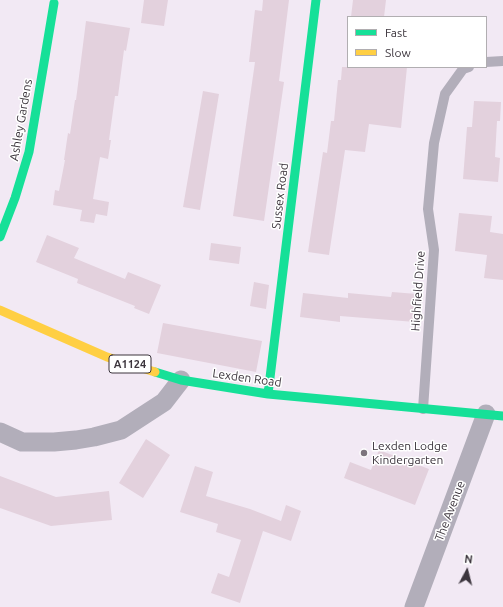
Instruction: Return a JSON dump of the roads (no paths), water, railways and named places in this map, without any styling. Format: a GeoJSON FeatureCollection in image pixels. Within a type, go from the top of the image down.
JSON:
{"type":"FeatureCollection","features":[{"type":"Feature","properties":{"kind":"street","name":"Sussex Road"},"geometry":{"type":"LineString","coordinates":[[268,394],[316,0]]}},
{"type":"Feature","properties":{"kind":"street","name":"Ashley Gardens"},"geometry":{"type":"LineString","coordinates":[[0,237],[16,198],[29,152],[54,3]]}},
{"type":"Feature","properties":{"kind":"street","name":"Lexden Road"},"geometry":{"type":"LineString","coordinates":[[0,310],[107,357],[181,380],[268,394],[495,415]]}},
{"type":"Feature","properties":{"kind":"street"},"geometry":{"type":"LineString","coordinates":[[0,432],[22,442],[54,442],[88,438],[121,430],[164,402],[181,380]]}},
{"type":"Feature","properties":{"kind":"street","name":"The Avenue"},"geometry":{"type":"LineString","coordinates":[[414,607],[495,415]]}},
{"type":"Feature","properties":{"kind":"lane"},"geometry":{"type":"LineString","coordinates":[[487,62],[503,61]]}},
{"type":"Feature","properties":{"kind":"lane","name":"Highfield Drive"},"geometry":{"type":"LineString","coordinates":[[423,409],[434,250],[428,209],[434,143],[446,94],[463,69],[466,68]]}},
{"type":"Feature","properties":{"kind":"place","name":"Lexden Lodge Kindergarten"},"geometry":{"type":"Point","coordinates":[364,453]}}]}
